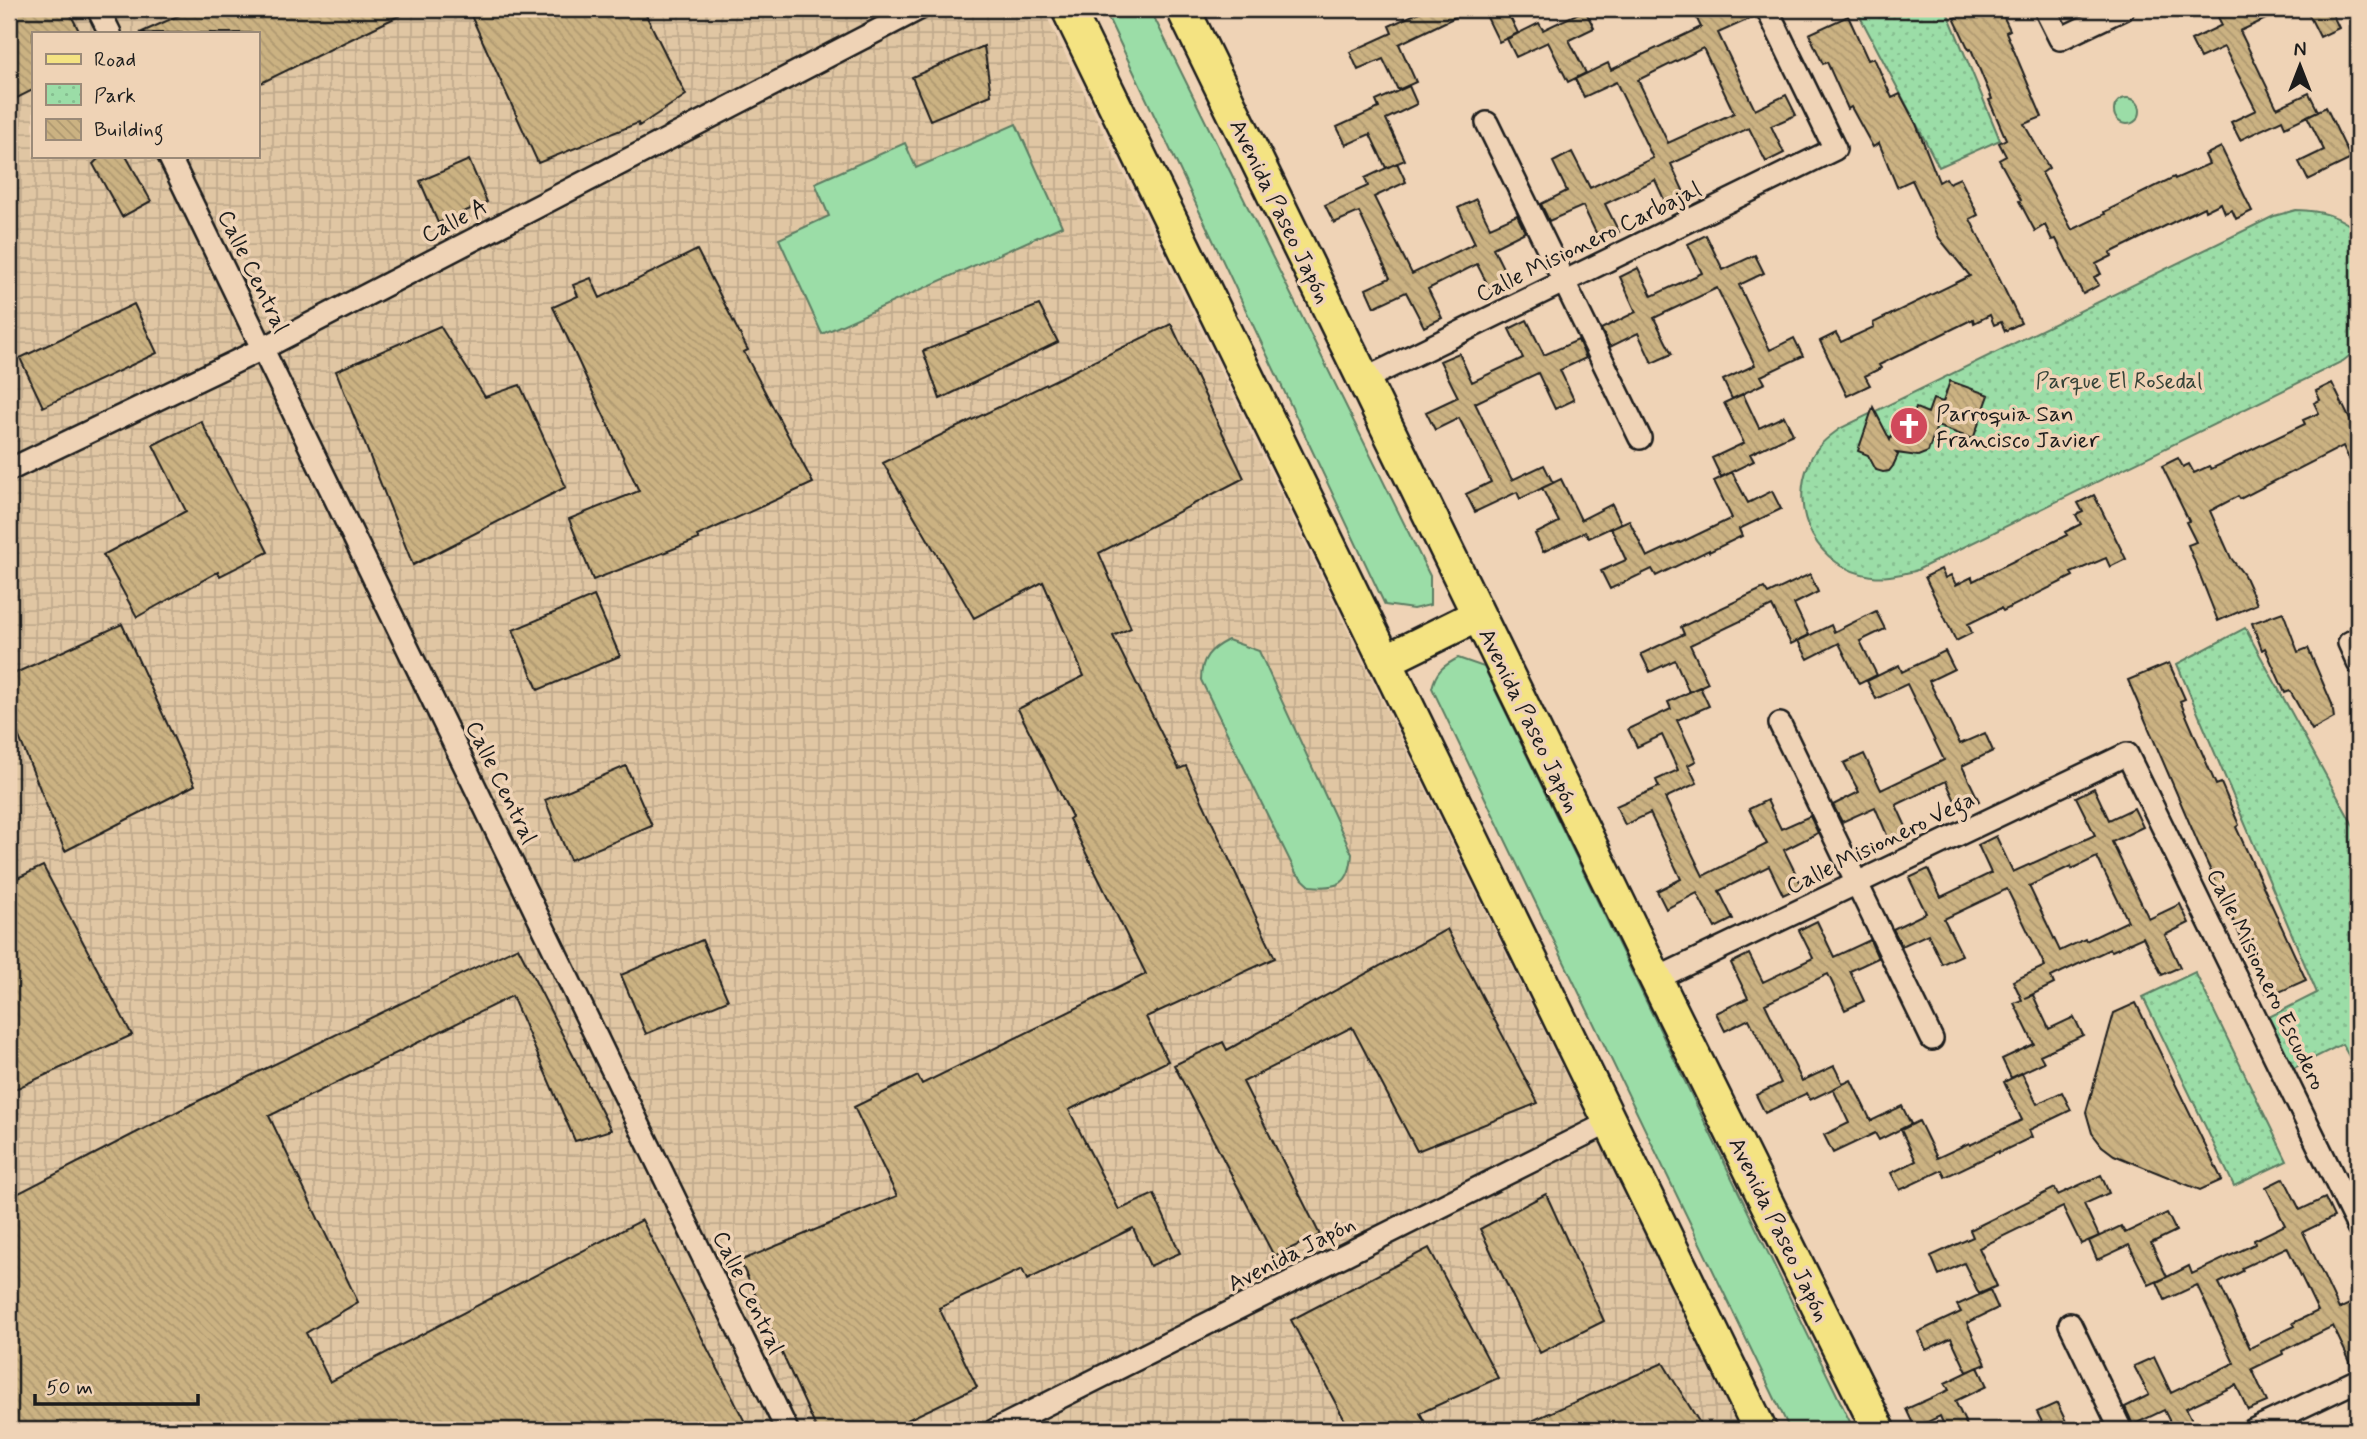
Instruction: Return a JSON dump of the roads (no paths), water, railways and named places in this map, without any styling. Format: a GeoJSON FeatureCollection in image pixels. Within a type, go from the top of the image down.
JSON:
{"type":"FeatureCollection","features":[{"type":"Feature","properties":{"kind":"main road"},"geometry":{"type":"LineString","coordinates":[[1068,9],[1760,1430]]}},
{"type":"Feature","properties":{"kind":"main road","name":"Avenida Paseo Japón"},"geometry":{"type":"LineString","coordinates":[[1183,9],[1656,979],[1880,1430]]}},
{"type":"Feature","properties":{"kind":"main road"},"geometry":{"type":"LineString","coordinates":[[1385,661],[1479,615]]}},
{"type":"Feature","properties":{"kind":"street"},"geometry":{"type":"LineString","coordinates":[[98,9],[110,32]]}},
{"type":"Feature","properties":{"kind":"street","name":"Calle A"},"geometry":{"type":"LineString","coordinates":[[9,470],[262,349],[919,9]]}},
{"type":"Feature","properties":{"kind":"street","name":"Calle Misionero Carbajal"},"geometry":{"type":"LineString","coordinates":[[1363,380],[1835,149],[1767,9]]}},
{"type":"Feature","properties":{"kind":"street"},"geometry":{"type":"LineString","coordinates":[[2045,9],[2060,39],[2123,9]]}},
{"type":"Feature","properties":{"kind":"street"},"geometry":{"type":"LineString","coordinates":[[1487,123],[1640,438]]}},
{"type":"Feature","properties":{"kind":"street","name":"Calle Central"},"geometry":{"type":"LineString","coordinates":[[170,158],[787,1430]]}},
{"type":"Feature","properties":{"kind":"street"},"geometry":{"type":"LineString","coordinates":[[2353,641],[2358,663]]}},
{"type":"Feature","properties":{"kind":"street"},"geometry":{"type":"LineString","coordinates":[[1780,724],[1932,1039]]}},
{"type":"Feature","properties":{"kind":"street","name":"Calle Misionero Vega"},"geometry":{"type":"LineString","coordinates":[[1656,979],[2127,754]]}},
{"type":"Feature","properties":{"kind":"street","name":"Calle Misionero Escudero"},"geometry":{"type":"LineString","coordinates":[[2127,754],[2358,1227]]}},
{"type":"Feature","properties":{"kind":"street","name":"Avenida Japón"},"geometry":{"type":"LineString","coordinates":[[995,1430],[1610,1122]]}},
{"type":"Feature","properties":{"kind":"street"},"geometry":{"type":"LineString","coordinates":[[2070,1324],[2122,1430]]}},
{"type":"Feature","properties":{"kind":"street"},"geometry":{"type":"LineString","coordinates":[[2253,1430],[2358,1380]]}},
{"type":"Feature","properties":{"kind":"place","name":"Parroquia San Francisco Javier"},"geometry":{"type":"Point","coordinates":[1909,426]}},
{"type":"Feature","properties":{"kind":"park label","name":"Parque El Rosedal"},"geometry":{"type":"Point","coordinates":[2119,380]}}]}
